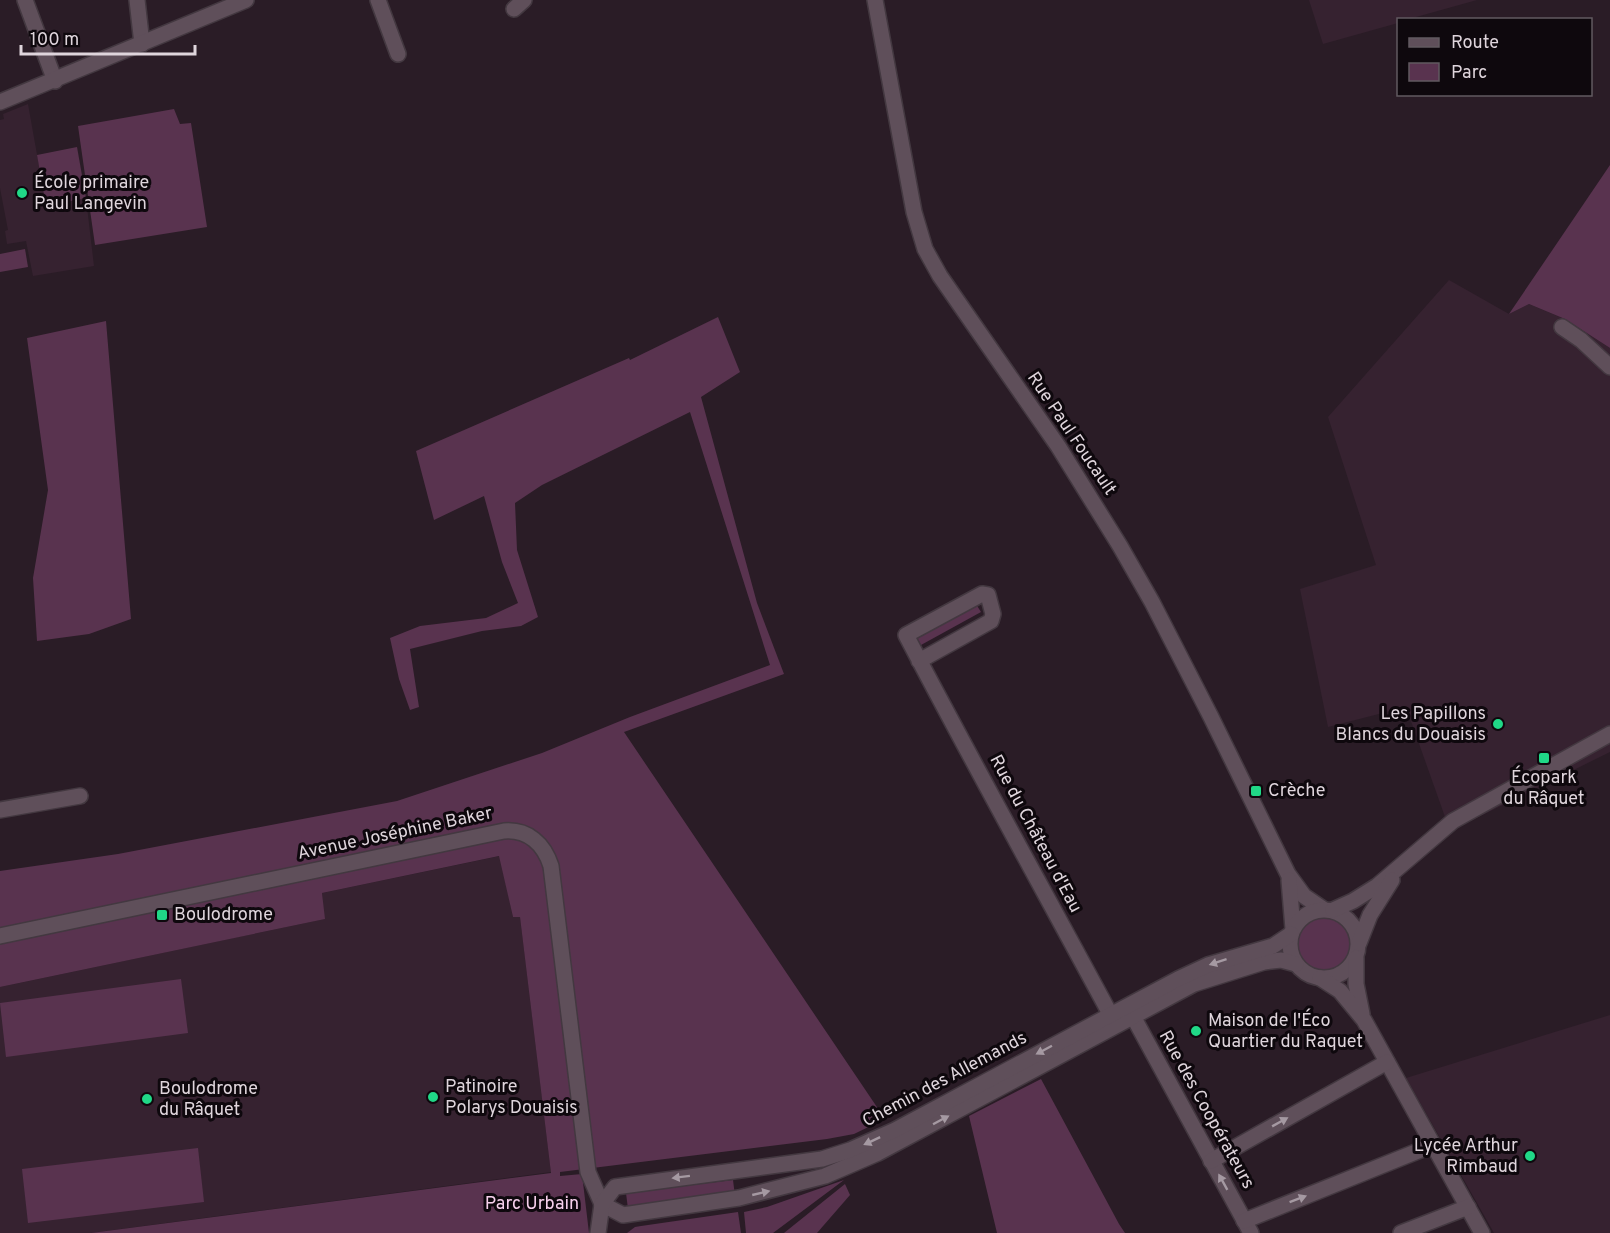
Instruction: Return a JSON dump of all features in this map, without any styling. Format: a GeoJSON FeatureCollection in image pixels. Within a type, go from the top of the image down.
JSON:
{"type":"FeatureCollection","features":[{"type":"Feature","properties":{"kind":"street"},"geometry":{"type":"LineString","coordinates":[[25,0],[55,81]]}},
{"type":"Feature","properties":{"kind":"street"},"geometry":{"type":"LineString","coordinates":[[137,0],[142,44]]}},
{"type":"Feature","properties":{"kind":"street"},"geometry":{"type":"LineString","coordinates":[[0,102],[246,0]]}},
{"type":"Feature","properties":{"kind":"street"},"geometry":{"type":"LineString","coordinates":[[378,0],[398,54]]}},
{"type":"Feature","properties":{"kind":"street","name":"Rue Paul Foucault"},"geometry":{"type":"LineString","coordinates":[[875,0],[914,212],[929,256],[940,276],[1072,467],[1138,576],[1288,874],[1304,896],[1328,910]]}},
{"type":"Feature","properties":{"kind":"street"},"geometry":{"type":"LineString","coordinates":[[1562,327],[1581,340],[1610,367]]}},
{"type":"Feature","properties":{"kind":"street","name":"Rue du Château d'Eau"},"geometry":{"type":"LineString","coordinates":[[919,661],[990,622],[994,616],[988,595],[982,594],[906,635],[919,661],[1113,1020]]}},
{"type":"Feature","properties":{"kind":"street"},"geometry":{"type":"LineString","coordinates":[[1482,1233],[1364,1020],[1344,996],[1320,978],[1306,973],[1296,964],[1290,950],[1292,931],[1307,914],[1328,910],[1370,891],[1453,821],[1610,734]]}},
{"type":"Feature","properties":{"kind":"street"},"geometry":{"type":"LineString","coordinates":[[0,810],[80,796]]}},
{"type":"Feature","properties":{"kind":"street","name":"Avenue Joséphine Baker"},"geometry":{"type":"LineString","coordinates":[[0,936],[504,831],[525,834],[541,845],[551,866],[588,1172],[602,1204]]}},
{"type":"Feature","properties":{"kind":"street"},"geometry":{"type":"LineString","coordinates":[[1320,978],[1340,974],[1350,966],[1370,915],[1404,863]]}},
{"type":"Feature","properties":{"kind":"street","name":"Rue Paul Foucault"},"geometry":{"type":"LineString","coordinates":[[1288,874],[1292,891],[1292,931]]}},
{"type":"Feature","properties":{"kind":"street"},"geometry":{"type":"LineString","coordinates":[[1328,910],[1344,916],[1352,923],[1357,935],[1356,984],[1364,1020]]}},
{"type":"Feature","properties":{"kind":"street","name":"Chemin des Allemands"},"geometry":{"type":"LineString","coordinates":[[1113,1020],[878,1154],[825,1176],[739,1198],[623,1215],[602,1204],[618,1186],[815,1160],[850,1150],[896,1130],[1113,1020],[1198,969],[1273,946],[1292,931]]}},
{"type":"Feature","properties":{"kind":"street","name":"Chemin des Allemands"},"geometry":{"type":"LineString","coordinates":[[1130,1011],[1194,984],[1270,960],[1296,964]]}},
{"type":"Feature","properties":{"kind":"street","name":"Rue des Coopérateurs"},"geometry":{"type":"LineString","coordinates":[[1130,1011],[1248,1227]]}},
{"type":"Feature","properties":{"kind":"street"},"geometry":{"type":"LineString","coordinates":[[1211,1161],[1387,1062]]}},
{"type":"Feature","properties":{"kind":"street"},"geometry":{"type":"LineString","coordinates":[[1248,1227],[1433,1145]]}},
{"type":"Feature","properties":{"kind":"street"},"geometry":{"type":"LineString","coordinates":[[598,1233],[602,1204]]}},
{"type":"Feature","properties":{"kind":"street"},"geometry":{"type":"LineString","coordinates":[[1401,1233],[1468,1207]]}},
{"type":"Feature","properties":{"kind":"shaded area"},"geometry":{"type":"Polygon","coordinates":[[[1309,0],[1477,0],[1413,18],[1397,18],[1397,23],[1323,44],[1309,0]]]}},
{"type":"Feature","properties":{"kind":"shaded area","name":"École primaire Paul Langevin"},"geometry":{"type":"Polygon","coordinates":[[[28,104],[46,205],[86,198],[94,266],[33,276],[26,241],[7,244],[5,231],[8,230],[0,188],[0,120],[4,119],[3,114],[28,104]]]}},
{"type":"Feature","properties":{"kind":"shaded area"},"geometry":{"type":"Polygon","coordinates":[[[1449,280],[1509,314],[1529,304],[1565,319],[1610,348],[1610,752],[1450,831],[1406,707],[1328,727],[1300,589],[1376,565],[1328,417],[1449,280]]]}},
{"type":"Feature","properties":{"kind":"shaded area"},"geometry":{"type":"Polygon","coordinates":[[[500,856],[513,917],[520,916],[551,1172],[91,1233],[0,1233],[0,987],[324,919],[322,893],[500,856]]]}},
{"type":"Feature","properties":{"kind":"shaded area","name":"Lycée Arthur Rimbaud"},"geometry":{"type":"Polygon","coordinates":[[[1610,1015],[1610,1233],[1494,1233],[1406,1078],[1610,1015]]]}},
{"type":"Feature","properties":{"kind":"green space"},"geometry":{"type":"Polygon","coordinates":[[[174,109],[180,124],[191,123],[207,227],[95,245],[78,126],[174,109]]]}},
{"type":"Feature","properties":{"kind":"green space"},"geometry":{"type":"Polygon","coordinates":[[[77,147],[86,198],[46,206],[37,155],[77,147]]]}},
{"type":"Feature","properties":{"kind":"green space"},"geometry":{"type":"Polygon","coordinates":[[[1610,165],[1610,348],[1565,319],[1529,304],[1509,314],[1610,165]]]}},
{"type":"Feature","properties":{"kind":"green space"},"geometry":{"type":"Polygon","coordinates":[[[25,249],[28,267],[0,272],[0,254],[25,249]]]}},
{"type":"Feature","properties":{"kind":"green space","name":"Parc Urbain"},"geometry":{"type":"Polygon","coordinates":[[[718,317],[740,372],[701,397],[757,603],[784,674],[624,732],[885,1119],[854,1134],[827,1139],[560,1172],[560,1176],[582,1174],[589,1233],[91,1233],[551,1173],[520,917],[513,917],[499,856],[322,893],[325,919],[0,987],[0,871],[118,854],[397,801],[542,753],[630,717],[770,665],[690,412],[542,485],[515,503],[517,550],[538,617],[521,626],[482,631],[410,649],[419,707],[410,710],[399,679],[390,638],[420,626],[486,618],[518,603],[502,562],[484,496],[434,520],[416,451],[629,358],[630,360],[718,317]]]}},
{"type":"Feature","properties":{"kind":"green space"},"geometry":{"type":"Polygon","coordinates":[[[106,321],[131,619],[89,634],[37,641],[33,578],[48,490],[27,338],[106,321]]]}},
{"type":"Feature","properties":{"kind":"green space"},"geometry":{"type":"Polygon","coordinates":[[[974,601],[981,612],[921,645],[915,634],[974,601]]]}},
{"type":"Feature","properties":{"kind":"green space"},"geometry":{"type":"Polygon","coordinates":[[[1319,918],[1329,918],[1339,922],[1346,929],[1350,944],[1346,959],[1339,966],[1329,970],[1319,970],[1309,966],[1302,959],[1298,949],[1298,939],[1302,929],[1309,922],[1319,918]]]}},
{"type":"Feature","properties":{"kind":"green space"},"geometry":{"type":"Polygon","coordinates":[[[181,979],[188,1033],[6,1057],[0,1003],[181,979]]]}},
{"type":"Feature","properties":{"kind":"green space"},"geometry":{"type":"Polygon","coordinates":[[[1041,1079],[1125,1233],[997,1233],[969,1116],[1041,1079]]]}},
{"type":"Feature","properties":{"kind":"green space"},"geometry":{"type":"Polygon","coordinates":[[[198,1148],[204,1202],[28,1223],[22,1169],[198,1148]]]}},
{"type":"Feature","properties":{"kind":"green space"},"geometry":{"type":"Polygon","coordinates":[[[733,1180],[735,1196],[628,1209],[626,1193],[733,1180]]]}},
{"type":"Feature","properties":{"kind":"green space"},"geometry":{"type":"Polygon","coordinates":[[[844,1180],[773,1233],[746,1233],[744,1212],[767,1207],[844,1180]]]}},
{"type":"Feature","properties":{"kind":"green space"},"geometry":{"type":"Polygon","coordinates":[[[845,1184],[850,1195],[817,1233],[784,1233],[845,1184]]]}},
{"type":"Feature","properties":{"kind":"green space"},"geometry":{"type":"Polygon","coordinates":[[[738,1212],[741,1233],[627,1233],[635,1227],[738,1212]]]}},
{"type":"Feature","properties":{"kind":"place","name":"École primaire Paul Langevin"},"geometry":{"type":"Point","coordinates":[22,193]}},
{"type":"Feature","properties":{"kind":"place","name":"Les Papillons Blancs du Douaisis"},"geometry":{"type":"Point","coordinates":[1498,724]}},
{"type":"Feature","properties":{"kind":"place","name":"Écopark du Râquet"},"geometry":{"type":"Point","coordinates":[1544,758]}},
{"type":"Feature","properties":{"kind":"place","name":"Crèche"},"geometry":{"type":"Point","coordinates":[1256,791]}},
{"type":"Feature","properties":{"kind":"place","name":"Boulodrome"},"geometry":{"type":"Point","coordinates":[162,915]}},
{"type":"Feature","properties":{"kind":"place","name":"Maison de l'Éco Quartier du Raquet"},"geometry":{"type":"Point","coordinates":[1196,1031]}},
{"type":"Feature","properties":{"kind":"place","name":"Patinoire Polarys Douaisis"},"geometry":{"type":"Point","coordinates":[433,1097]}},
{"type":"Feature","properties":{"kind":"place","name":"Boulodrome du Râquet"},"geometry":{"type":"Point","coordinates":[147,1099]}},
{"type":"Feature","properties":{"kind":"place","name":"Lycée Arthur Rimbaud"},"geometry":{"type":"Point","coordinates":[1530,1156]}}]}
